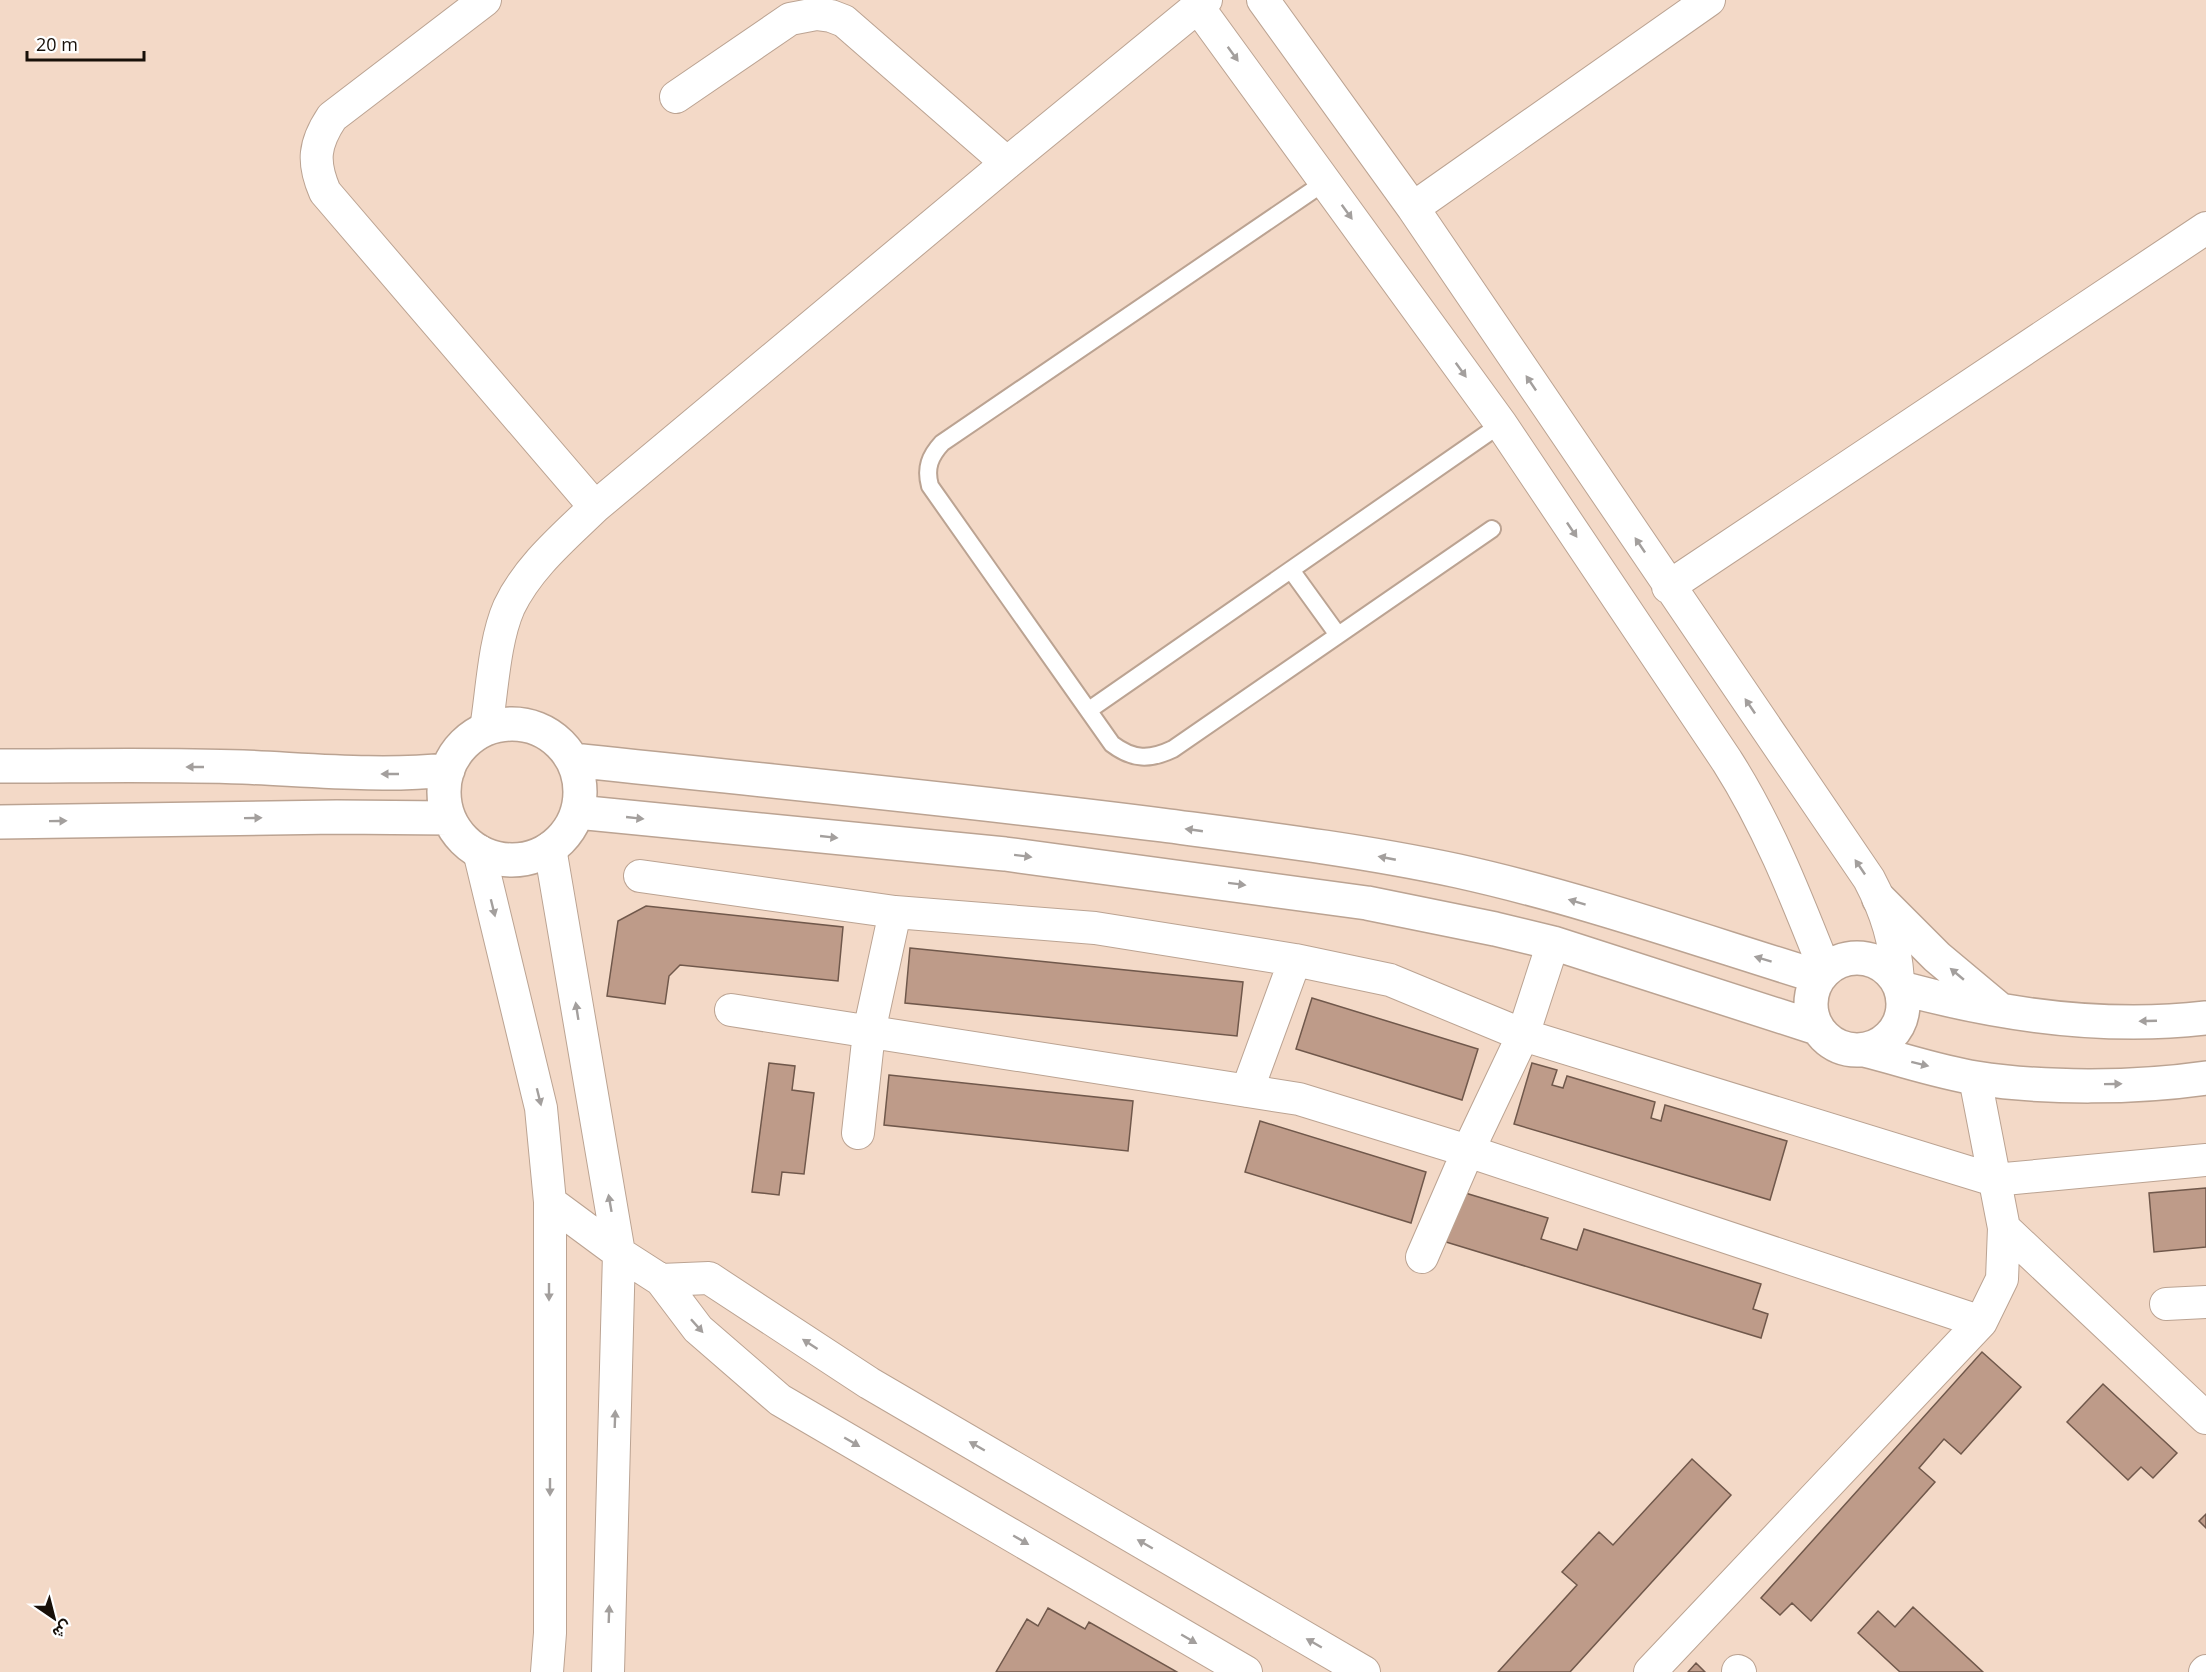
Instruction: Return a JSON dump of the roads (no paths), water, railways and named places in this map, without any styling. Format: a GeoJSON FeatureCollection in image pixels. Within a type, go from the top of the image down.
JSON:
{"type":"FeatureCollection","features":[{"type":"Feature","properties":{"kind":"main road"},"geometry":{"type":"LineString","coordinates":[[503,724],[519,724],[536,728],[563,746],[573,760],[580,785],[577,812],[562,838],[550,848],[532,856],[514,859],[496,858],[479,851],[457,831],[449,818],[444,786],[448,770],[457,753],[470,739],[486,729],[503,724]]}},
{"type":"Feature","properties":{"kind":"main road"},"geometry":{"type":"LineString","coordinates":[[573,760],[1010,805],[1382,856],[1466,873],[1562,897],[1822,973]]}},
{"type":"Feature","properties":{"kind":"main road"},"geometry":{"type":"LineString","coordinates":[[0,766],[240,767],[370,774],[409,774],[448,770]]}},
{"type":"Feature","properties":{"kind":"main road"},"geometry":{"type":"LineString","coordinates":[[577,812],[1005,854],[1306,893],[1436,916],[1553,943],[1817,1028]]}},
{"type":"Feature","properties":{"kind":"main road"},"geometry":{"type":"LineString","coordinates":[[0,822],[337,817],[449,818]]}},
{"type":"Feature","properties":{"kind":"main road"},"geometry":{"type":"LineString","coordinates":[[1879,899],[1936,957],[2002,1011]]}},
{"type":"Feature","properties":{"kind":"main road"},"geometry":{"type":"LineString","coordinates":[[1864,1050],[1885,1041],[1894,1033],[1903,1011],[1899,984],[1888,969],[1877,961],[1863,957],[1850,958],[1836,962],[1822,973],[1813,989],[1810,1002],[1817,1028],[1824,1036],[1842,1048],[1864,1050],[1975,1078],[2054,1085],[2129,1084],[2206,1078]]}},
{"type":"Feature","properties":{"kind":"main road"},"geometry":{"type":"LineString","coordinates":[[1899,984],[1951,1001],[2002,1011],[2080,1020],[2127,1022],[2206,1018]]}},
{"type":"Feature","properties":{"kind":"street"},"geometry":{"type":"LineString","coordinates":[[485,0],[332,117],[317,147],[316,163],[319,178],[325,192],[595,507]]}},
{"type":"Feature","properties":{"kind":"street"},"geometry":{"type":"LineString","coordinates":[[1263,0],[1413,208],[1668,587],[1869,879],[1888,918],[1899,984]]}},
{"type":"Feature","properties":{"kind":"street"},"geometry":{"type":"LineString","coordinates":[[1413,208],[1710,0]]}},
{"type":"Feature","properties":{"kind":"street"},"geometry":{"type":"LineString","coordinates":[[486,729],[500,636],[509,608],[537,564],[595,507],[1202,3],[1326,182],[1501,424],[1746,790],[1778,852],[1822,973]]}},
{"type":"Feature","properties":{"kind":"street"},"geometry":{"type":"LineString","coordinates":[[675,97],[790,19],[816,14],[831,16],[844,21],[1007,163]]}},
{"type":"Feature","properties":{"kind":"street"},"geometry":{"type":"LineString","coordinates":[[1668,587],[2206,228]]}},
{"type":"Feature","properties":{"kind":"street"},"geometry":{"type":"LineString","coordinates":[[550,848],[619,1253],[608,1672]]}},
{"type":"Feature","properties":{"kind":"street"},"geometry":{"type":"LineString","coordinates":[[479,851],[541,1108],[550,1202],[550,1633],[548,1672]]}},
{"type":"Feature","properties":{"kind":"street"},"geometry":{"type":"LineString","coordinates":[[640,876],[895,912],[1095,928],[1294,960],[1390,980],[1523,1035],[1994,1180],[2206,1160]]}},
{"type":"Feature","properties":{"kind":"street"},"geometry":{"type":"LineString","coordinates":[[858,1133],[870,1032],[895,912]]}},
{"type":"Feature","properties":{"kind":"street"},"geometry":{"type":"LineString","coordinates":[[1422,1257],[1468,1151],[1523,1035],[1553,943]]}},
{"type":"Feature","properties":{"kind":"street"},"geometry":{"type":"LineString","coordinates":[[1247,1091],[1294,960]]}},
{"type":"Feature","properties":{"kind":"street"},"geometry":{"type":"LineString","coordinates":[[730,1010],[1299,1099],[1468,1151],[1981,1322]]}},
{"type":"Feature","properties":{"kind":"street"},"geometry":{"type":"LineString","coordinates":[[1650,1672],[1981,1322],[2002,1279],[2004,1228],[1975,1078]]}},
{"type":"Feature","properties":{"kind":"street"},"geometry":{"type":"LineString","coordinates":[[550,1202],[619,1253],[661,1280],[698,1329],[780,1400],[1246,1672]]}},
{"type":"Feature","properties":{"kind":"street"},"geometry":{"type":"LineString","coordinates":[[2004,1228],[2206,1418]]}},
{"type":"Feature","properties":{"kind":"street"},"geometry":{"type":"LineString","coordinates":[[661,1280],[709,1278],[869,1383],[1364,1672]]}},
{"type":"Feature","properties":{"kind":"street"},"geometry":{"type":"LineString","coordinates":[[2166,1304],[2206,1302]]}},
{"type":"Feature","properties":{"kind":"lane"},"geometry":{"type":"LineString","coordinates":[[1326,182],[942,443],[933,453],[928,466],[927,476],[935,495],[1112,744],[1134,757],[1147,758],[1173,749],[1492,529]]}},
{"type":"Feature","properties":{"kind":"lane"},"geometry":{"type":"LineString","coordinates":[[1089,710],[1501,424]]}},
{"type":"Feature","properties":{"kind":"lane"},"geometry":{"type":"LineString","coordinates":[[1291,570],[1338,635]]}}]}
